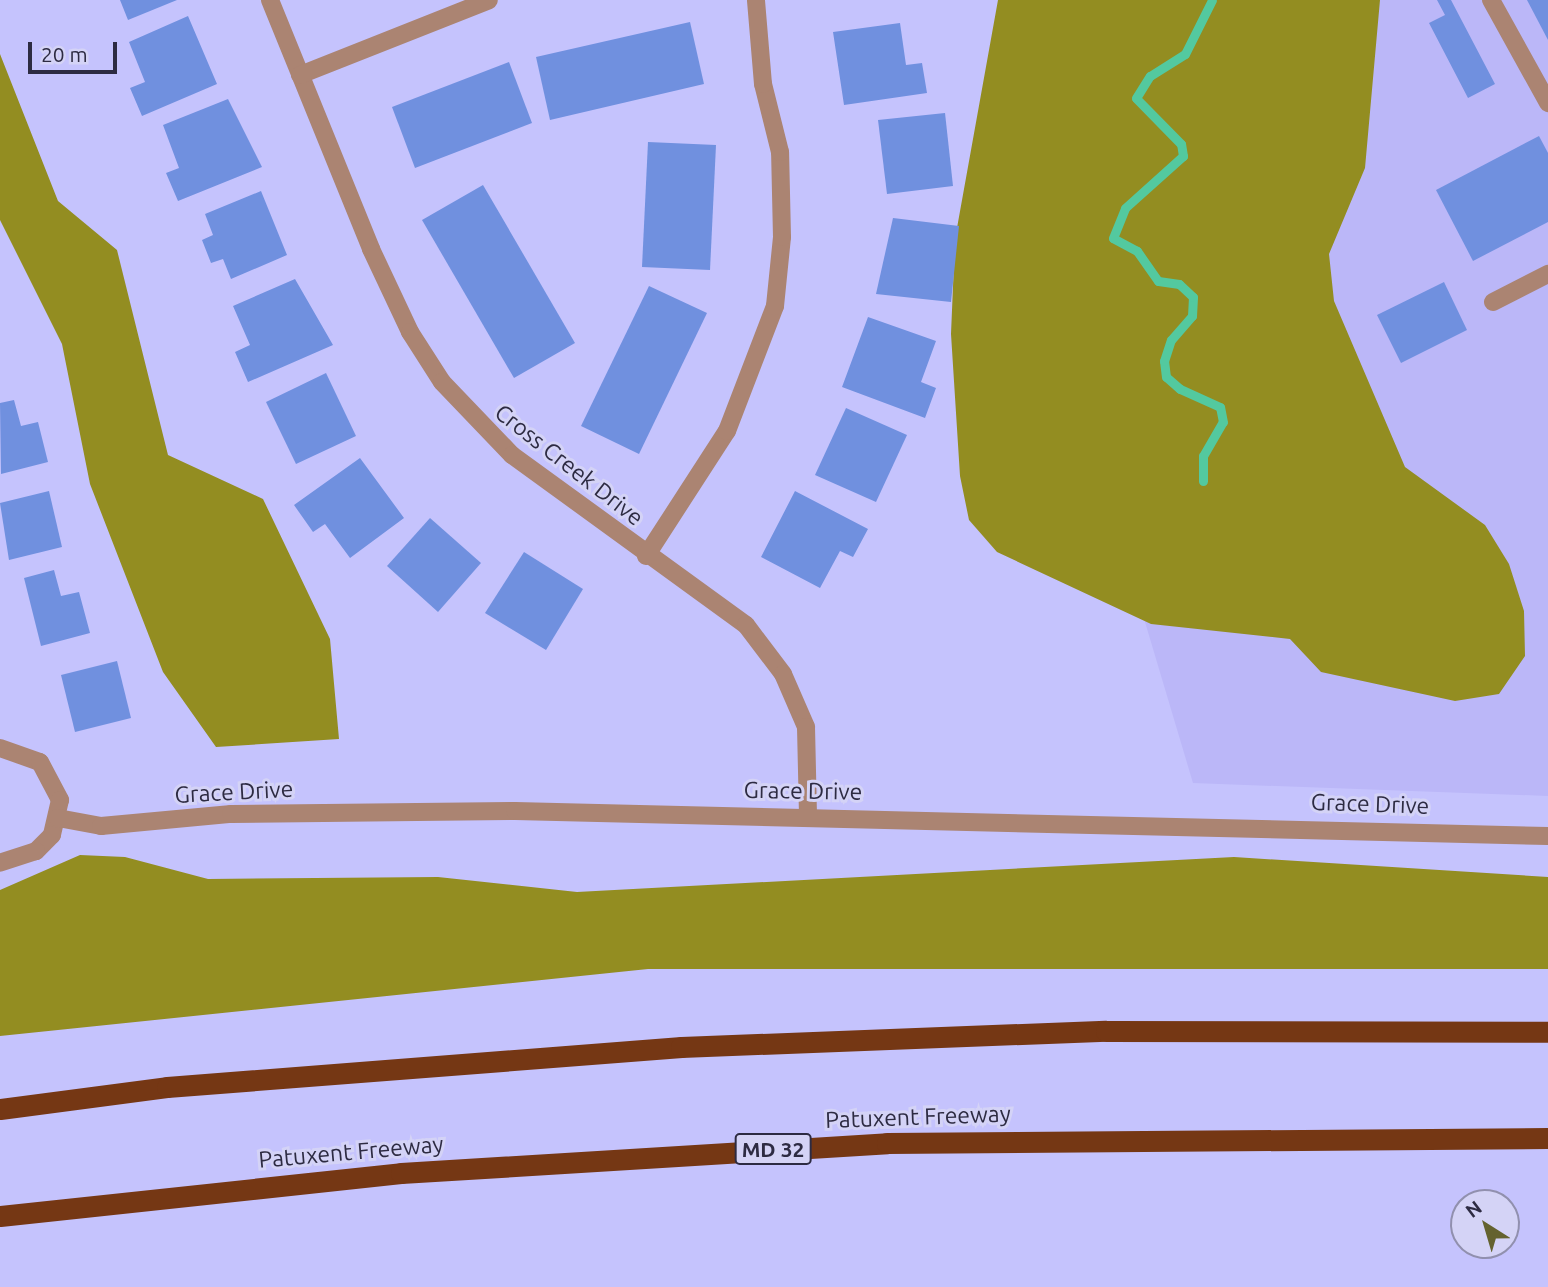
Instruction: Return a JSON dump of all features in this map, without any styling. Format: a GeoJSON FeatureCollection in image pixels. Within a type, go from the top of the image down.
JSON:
{"type":"FeatureCollection","features":[{"type":"Feature","properties":{"kind":"highway"},"geometry":{"type":"LineString","coordinates":[[0,1108],[180,1086],[681,1047],[1106,1031],[1548,1032]]}},
{"type":"Feature","properties":{"kind":"highway","name":"Patuxent Freeway"},"geometry":{"type":"LineString","coordinates":[[0,1216],[401,1173],[887,1143],[1548,1138]]}},
{"type":"Feature","properties":{"kind":"street","name":"Cross Creek Drive"},"geometry":{"type":"LineString","coordinates":[[270,0],[387,285],[442,382],[512,455],[646,556],[746,625],[783,674],[806,727],[808,816]]}},
{"type":"Feature","properties":{"kind":"street"},"geometry":{"type":"LineString","coordinates":[[300,75],[489,0]]}},
{"type":"Feature","properties":{"kind":"street"},"geometry":{"type":"LineString","coordinates":[[646,556],[727,431],[775,306],[782,237],[780,152],[763,85],[756,0]]}},
{"type":"Feature","properties":{"kind":"street"},"geometry":{"type":"LineString","coordinates":[[1491,0],[1548,103]]}},
{"type":"Feature","properties":{"kind":"street"},"geometry":{"type":"LineString","coordinates":[[1493,302],[1548,274]]}},
{"type":"Feature","properties":{"kind":"street"},"geometry":{"type":"LineString","coordinates":[[0,748],[40,762],[60,800],[58,818],[36,851],[0,863]]}},
{"type":"Feature","properties":{"kind":"street","name":"Grace Drive"},"geometry":{"type":"LineString","coordinates":[[58,818],[101,826],[274,813],[808,816],[1548,836]]}},
{"type":"Feature","properties":{"kind":"shaded area"},"geometry":{"type":"Polygon","coordinates":[[[998,0],[1380,0],[1365,168],[1329,254],[1334,301],[1405,467],[1485,525],[1509,564],[1524,611],[1525,656],[1499,694],[1455,701],[1321,672],[1290,639],[1151,624],[997,552],[969,520],[960,476],[951,334],[955,239],[998,0]]]}},
{"type":"Feature","properties":{"kind":"shaded area"},"geometry":{"type":"Polygon","coordinates":[[[1079,0],[1548,0],[1548,796],[1193,783],[1066,357],[1079,0]]]}},
{"type":"Feature","properties":{"kind":"shaded area"},"geometry":{"type":"Polygon","coordinates":[[[0,54],[58,201],[117,250],[168,455],[263,499],[330,639],[339,739],[216,747],[163,672],[90,484],[62,344],[0,220],[0,54]]]}},
{"type":"Feature","properties":{"kind":"shaded area"},"geometry":{"type":"Polygon","coordinates":[[[80,855],[125,857],[208,879],[438,877],[577,892],[1234,857],[1548,877],[1548,969],[648,969],[0,1036],[0,890],[80,855]]]}},
{"type":"Feature","properties":{"kind":"building"},"geometry":{"type":"Polygon","coordinates":[[[120,0],[177,0],[128,20],[120,0]]]}},
{"type":"Feature","properties":{"kind":"building"},"geometry":{"type":"Polygon","coordinates":[[[1437,0],[1451,0],[1495,84],[1468,98],[1429,23],[1445,15],[1437,0]]]}},
{"type":"Feature","properties":{"kind":"building"},"geometry":{"type":"Polygon","coordinates":[[[1527,0],[1548,0],[1548,40],[1527,0]]]}},
{"type":"Feature","properties":{"kind":"building"},"geometry":{"type":"Polygon","coordinates":[[[188,16],[217,84],[142,116],[130,88],[145,82],[129,42],[188,16]]]}},
{"type":"Feature","properties":{"kind":"building"},"geometry":{"type":"Polygon","coordinates":[[[690,22],[704,84],[550,120],[536,57],[690,22]]]}},
{"type":"Feature","properties":{"kind":"building"},"geometry":{"type":"Polygon","coordinates":[[[900,23],[906,65],[922,63],[927,93],[844,105],[833,32],[900,23]]]}},
{"type":"Feature","properties":{"kind":"building"},"geometry":{"type":"Polygon","coordinates":[[[509,62],[532,123],[415,168],[392,107],[509,62]]]}},
{"type":"Feature","properties":{"kind":"building"},"geometry":{"type":"Polygon","coordinates":[[[228,99],[262,167],[178,201],[166,173],[179,168],[163,125],[228,99]]]}},
{"type":"Feature","properties":{"kind":"building"},"geometry":{"type":"Polygon","coordinates":[[[945,113],[953,186],[887,194],[878,120],[945,113]]]}},
{"type":"Feature","properties":{"kind":"building"},"geometry":{"type":"Polygon","coordinates":[[[1539,136],[1548,153],[1548,222],[1473,261],[1436,190],[1539,136]]]}},
{"type":"Feature","properties":{"kind":"building"},"geometry":{"type":"Polygon","coordinates":[[[648,142],[716,145],[710,270],[642,267],[648,142]]]}},
{"type":"Feature","properties":{"kind":"building"},"geometry":{"type":"Polygon","coordinates":[[[483,185],[575,343],[514,378],[422,220],[483,185]]]}},
{"type":"Feature","properties":{"kind":"building"},"geometry":{"type":"Polygon","coordinates":[[[261,191],[287,255],[231,279],[223,259],[211,263],[202,240],[213,235],[205,214],[261,191]]]}},
{"type":"Feature","properties":{"kind":"building"},"geometry":{"type":"Polygon","coordinates":[[[893,218],[959,226],[951,302],[876,294],[893,218]]]}},
{"type":"Feature","properties":{"kind":"building"},"geometry":{"type":"Polygon","coordinates":[[[295,279],[333,345],[248,382],[235,352],[250,345],[233,306],[295,279]]]}},
{"type":"Feature","properties":{"kind":"building"},"geometry":{"type":"Polygon","coordinates":[[[1444,282],[1467,330],[1401,363],[1377,315],[1444,282]]]}},
{"type":"Feature","properties":{"kind":"building"},"geometry":{"type":"Polygon","coordinates":[[[649,286],[707,313],[639,454],[581,426],[649,286]]]}},
{"type":"Feature","properties":{"kind":"building"},"geometry":{"type":"Polygon","coordinates":[[[868,317],[936,341],[921,382],[936,388],[925,418],[842,387],[868,317]]]}},
{"type":"Feature","properties":{"kind":"building"},"geometry":{"type":"Polygon","coordinates":[[[326,373],[356,436],[296,464],[266,402],[326,373]]]}},
{"type":"Feature","properties":{"kind":"building"},"geometry":{"type":"Polygon","coordinates":[[[14,400],[21,426],[38,422],[48,462],[1,474],[0,403],[14,400]]]}},
{"type":"Feature","properties":{"kind":"building"},"geometry":{"type":"Polygon","coordinates":[[[846,408],[907,435],[876,502],[815,475],[846,408]]]}},
{"type":"Feature","properties":{"kind":"building"},"geometry":{"type":"Polygon","coordinates":[[[360,458],[404,518],[350,558],[325,524],[313,532],[294,505],[360,458]]]}},
{"type":"Feature","properties":{"kind":"building"},"geometry":{"type":"Polygon","coordinates":[[[49,491],[62,547],[9,560],[0,503],[49,491]]]}},
{"type":"Feature","properties":{"kind":"building"},"geometry":{"type":"Polygon","coordinates":[[[795,491],[868,529],[853,557],[840,551],[820,588],[761,557],[795,491]]]}},
{"type":"Feature","properties":{"kind":"building"},"geometry":{"type":"Polygon","coordinates":[[[430,518],[481,563],[438,612],[387,566],[430,518]]]}},
{"type":"Feature","properties":{"kind":"building"},"geometry":{"type":"Polygon","coordinates":[[[524,552],[583,589],[546,650],[485,613],[524,552]]]}},
{"type":"Feature","properties":{"kind":"building"},"geometry":{"type":"Polygon","coordinates":[[[54,570],[61,596],[79,592],[90,633],[41,646],[24,578],[54,570]]]}},
{"type":"Feature","properties":{"kind":"building"},"geometry":{"type":"Polygon","coordinates":[[[117,661],[131,718],[75,732],[61,675],[117,661]]]}},
{"type":"Feature","properties":{"kind":"waterway"},"geometry":{"type":"LineString","coordinates":[[1203,481],[1203,456],[1223,422],[1220,407],[1180,389],[1166,377],[1164,361],[1171,340],[1192,316],[1193,297],[1179,284],[1158,281],[1137,251],[1113,238],[1125,208],[1183,156],[1181,144],[1136,98],[1150,76],[1185,54],[1212,0]]}}]}
